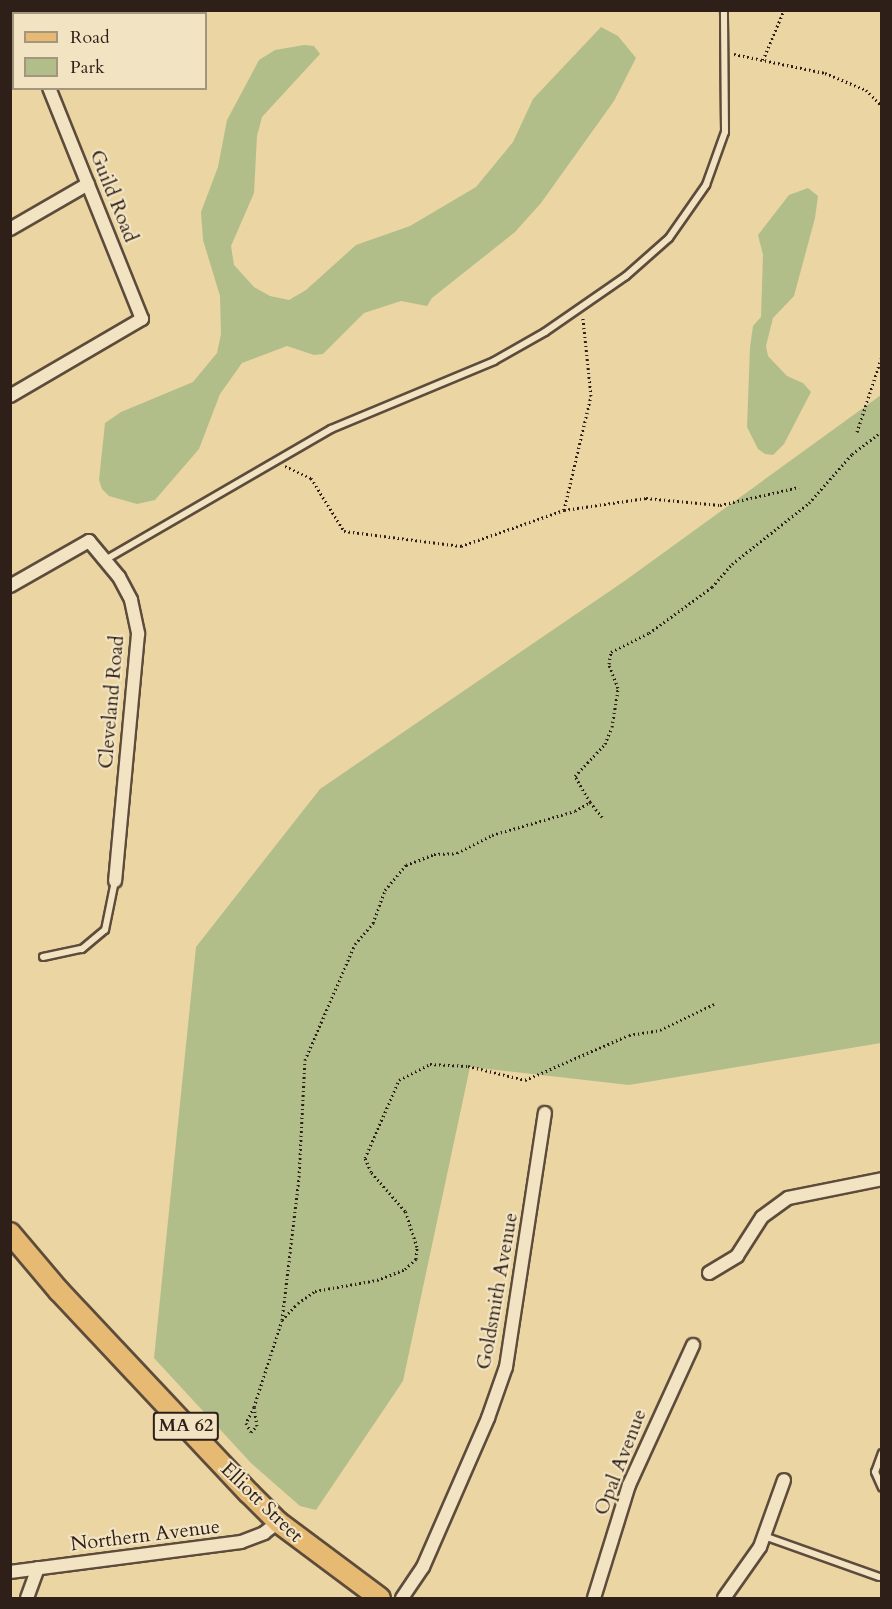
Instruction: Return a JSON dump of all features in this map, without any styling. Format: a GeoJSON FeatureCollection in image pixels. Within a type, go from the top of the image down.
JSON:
{"type":"FeatureCollection","features":[{"type":"Feature","properties":{"kind":"main road","name":"Elliott Street"},"geometry":{"type":"LineString","coordinates":[[10,1233],[96,1331],[278,1522],[380,1599]]}},
{"type":"Feature","properties":{"kind":"street","name":"Guild Road"},"geometry":{"type":"LineString","coordinates":[[10,396],[142,318],[50,90]]}},
{"type":"Feature","properties":{"kind":"street"},"geometry":{"type":"LineString","coordinates":[[10,229],[88,184]]}},
{"type":"Feature","properties":{"kind":"street","name":"Cleveland Road"},"geometry":{"type":"LineString","coordinates":[[10,586],[89,541],[105,560],[131,600],[138,634],[115,881]]}},
{"type":"Feature","properties":{"kind":"street","name":"Goldsmith Avenue"},"geometry":{"type":"LineString","coordinates":[[402,1599],[423,1567],[488,1418],[506,1367],[545,1113]]}},
{"type":"Feature","properties":{"kind":"street"},"geometry":{"type":"LineString","coordinates":[[710,1273],[737,1256],[762,1217],[788,1198],[882,1179]]}},
{"type":"Feature","properties":{"kind":"street","name":"Opal Avenue"},"geometry":{"type":"LineString","coordinates":[[594,1599],[629,1485],[693,1345]]}},
{"type":"Feature","properties":{"kind":"street"},"geometry":{"type":"LineString","coordinates":[[724,1599],[764,1536],[784,1480]]}},
{"type":"Feature","properties":{"kind":"street","name":"Northern Avenue"},"geometry":{"type":"LineString","coordinates":[[10,1572],[241,1542],[264,1533],[278,1522]]}},
{"type":"Feature","properties":{"kind":"street"},"geometry":{"type":"LineString","coordinates":[[27,1599],[38,1568]]}},
{"type":"Feature","properties":{"kind":"lane"},"geometry":{"type":"LineString","coordinates":[[105,560],[332,429],[494,361],[584,306],[626,276],[669,238],[706,185],[725,132],[724,10]]}},
{"type":"Feature","properties":{"kind":"lane"},"geometry":{"type":"LineString","coordinates":[[43,957],[82,949],[105,930],[115,881]]}},
{"type":"Feature","properties":{"kind":"lane"},"geometry":{"type":"LineString","coordinates":[[882,1453],[875,1472],[882,1488]]}},
{"type":"Feature","properties":{"kind":"lane"},"geometry":{"type":"LineString","coordinates":[[764,1536],[879,1577]]}},
{"type":"Feature","properties":{"kind":"path"},"geometry":{"type":"LineString","coordinates":[[763,60],[784,10]]}},
{"type":"Feature","properties":{"kind":"path"},"geometry":{"type":"LineString","coordinates":[[726,52],[825,73],[866,90],[882,106]]}},
{"type":"Feature","properties":{"kind":"path"},"geometry":{"type":"LineString","coordinates":[[564,510],[591,396],[583,342],[584,306]]}},
{"type":"Feature","properties":{"kind":"path"},"geometry":{"type":"LineString","coordinates":[[857,432],[882,356]]}},
{"type":"Feature","properties":{"kind":"path"},"geometry":{"type":"LineString","coordinates":[[603,818],[590,802],[575,776],[605,744],[612,727],[618,687],[609,664],[611,652],[649,633],[712,587],[732,564],[809,503],[852,453],[882,431]]}},
{"type":"Feature","properties":{"kind":"path"},"geometry":{"type":"LineString","coordinates":[[276,462],[311,478],[344,531],[461,546],[564,510],[646,498],[720,505],[799,488]]}},
{"type":"Feature","properties":{"kind":"path"},"geometry":{"type":"LineString","coordinates":[[254,1407],[257,1426],[251,1432],[246,1423],[254,1407],[282,1320],[299,1177],[305,1060],[355,944],[374,922],[385,890],[405,865],[434,854],[457,853],[492,835],[575,811],[590,802]]}},
{"type":"Feature","properties":{"kind":"path"},"geometry":{"type":"LineString","coordinates":[[282,1320],[315,1291],[377,1280],[405,1269],[416,1259],[417,1247],[405,1211],[370,1172],[365,1158],[390,1096],[410,1071],[430,1064],[468,1066],[525,1080],[629,1035],[660,1030],[714,1004]]}},
{"type":"Feature","properties":{"kind":"green space"},"geometry":{"type":"Polygon","coordinates":[[[601,27],[618,36],[636,58],[614,101],[541,203],[515,232],[432,298],[427,306],[401,301],[364,313],[323,354],[314,355],[287,346],[242,363],[220,394],[199,449],[155,500],[137,504],[109,496],[102,489],[99,480],[105,423],[121,412],[193,382],[217,353],[221,334],[220,296],[203,240],[201,212],[218,167],[227,120],[259,60],[275,50],[304,45],[314,46],[320,54],[262,117],[257,136],[254,193],[231,246],[234,265],[254,287],[270,296],[289,300],[306,290],[356,245],[410,226],[476,187],[513,142],[533,99],[601,27]]]}},
{"type":"Feature","properties":{"kind":"green space"},"geometry":{"type":"Polygon","coordinates":[[[808,188],[818,196],[815,218],[794,296],[773,318],[766,346],[768,356],[787,376],[803,383],[811,392],[784,444],[773,455],[765,454],[758,449],[747,427],[750,347],[753,326],[761,317],[763,255],[758,235],[789,195],[808,188]]]}},
{"type":"Feature","properties":{"kind":"green space"},"geometry":{"type":"Polygon","coordinates":[[[881,395],[881,1043],[629,1085],[470,1067],[403,1381],[316,1510],[300,1506],[251,1463],[154,1358],[196,947],[320,789],[626,580],[881,395]]]}}]}
